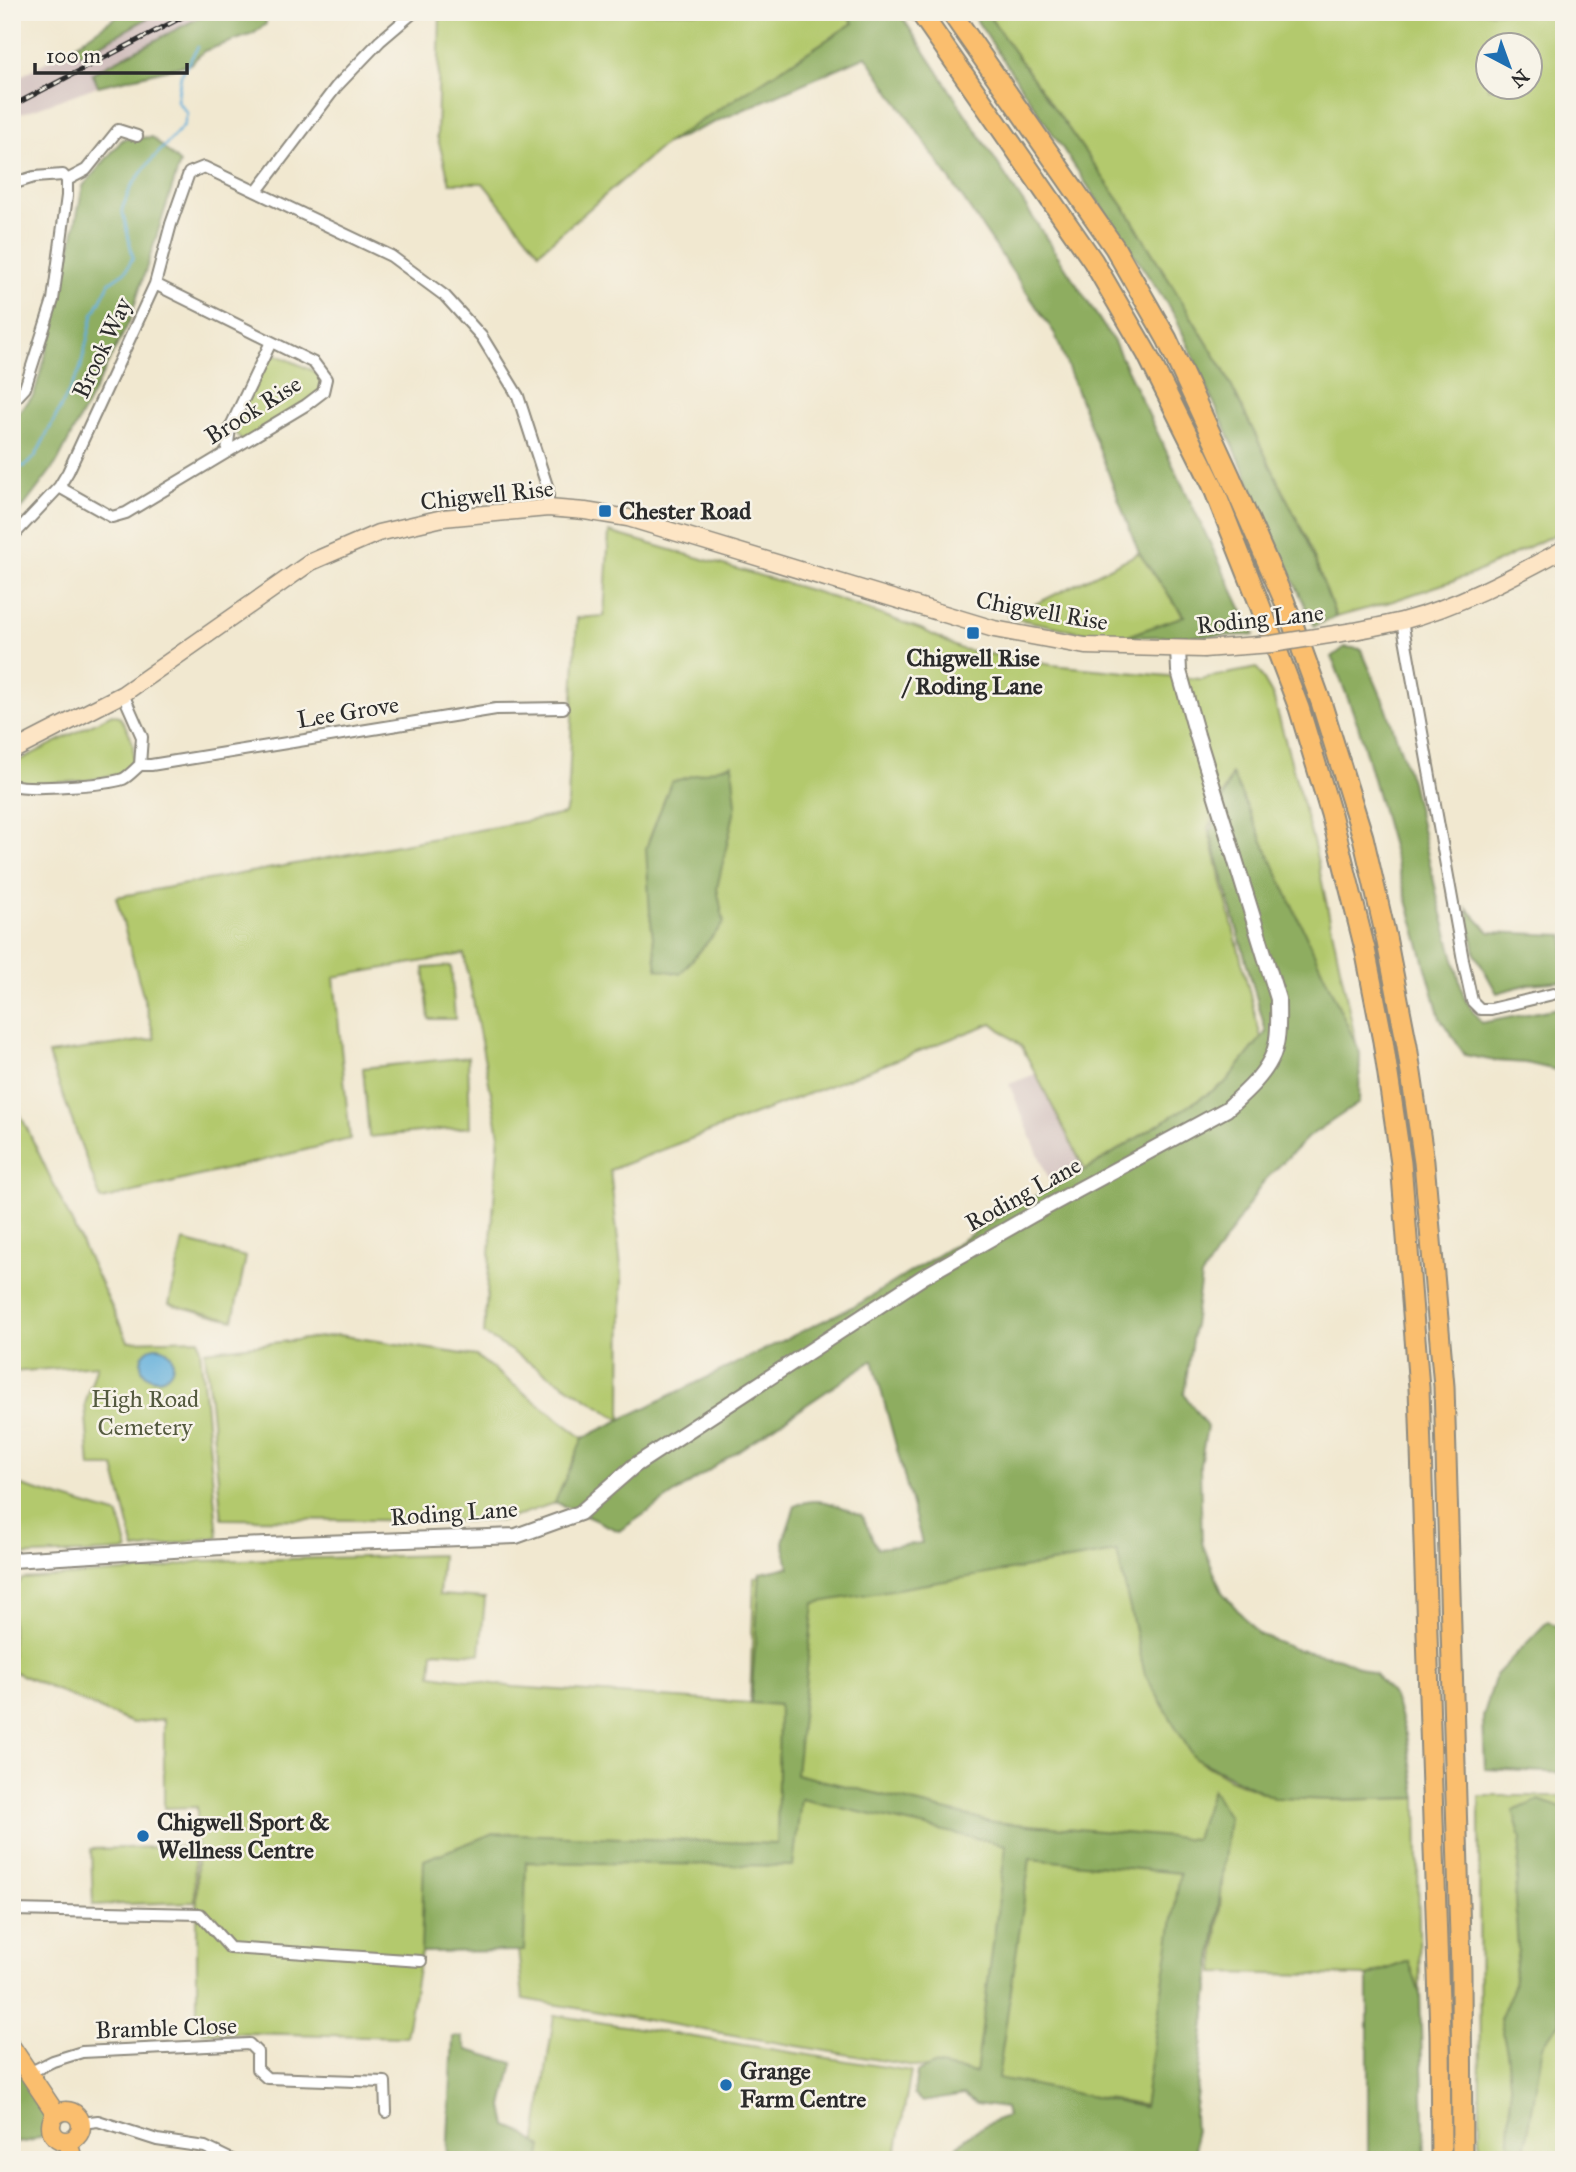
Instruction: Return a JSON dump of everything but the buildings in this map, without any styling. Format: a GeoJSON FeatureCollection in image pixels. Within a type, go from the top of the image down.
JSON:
{"type":"FeatureCollection","features":[{"type":"Feature","properties":{"kind":"highway"},"geometry":{"type":"LineString","coordinates":[[920,12],[1093,261],[1147,354],[1212,484],[1299,708],[1331,814],[1365,949],[1383,1041],[1401,1163],[1419,1388],[1440,2034],[1441,2160]]}},
{"type":"Feature","properties":{"kind":"highway"},"geometry":{"type":"LineString","coordinates":[[951,12],[1115,248],[1167,339],[1284,600],[1321,702],[1363,837],[1407,1046],[1424,1162],[1444,1386],[1461,1972],[1462,2160]]}},
{"type":"Feature","properties":{"kind":"main road","name":"Chigwell Rise"},"geometry":{"type":"LineString","coordinates":[[12,751],[123,694],[311,562],[378,533],[443,519],[548,508],[628,519],[994,629],[1085,646],[1178,649]]}},
{"type":"Feature","properties":{"kind":"main road","name":"Roding Lane"},"geometry":{"type":"LineString","coordinates":[[1178,649],[1272,645],[1402,621],[1494,586],[1564,549]]}},
{"type":"Feature","properties":{"kind":"main road"},"geometry":{"type":"LineString","coordinates":[[12,2048],[56,2114]]}},
{"type":"Feature","properties":{"kind":"main road"},"geometry":{"type":"LineString","coordinates":[[65,2111],[78,2116],[80,2131],[74,2139],[61,2141],[51,2131],[51,2123],[56,2114],[65,2111]]}},
{"type":"Feature","properties":{"kind":"main road"},"geometry":{"type":"LineString","coordinates":[[68,2141],[73,2160]]}},
{"type":"Feature","properties":{"kind":"street"},"geometry":{"type":"LineString","coordinates":[[414,12],[380,41],[336,87],[257,191],[391,256],[445,296],[482,337],[518,396],[548,489],[548,508]]}},
{"type":"Feature","properties":{"kind":"street"},"geometry":{"type":"LineString","coordinates":[[12,184],[34,177],[65,177],[86,170],[118,130],[137,136]]}},
{"type":"Feature","properties":{"kind":"street","name":"Brook Way"},"geometry":{"type":"LineString","coordinates":[[12,537],[59,486],[68,472],[155,284],[189,173],[204,167],[257,191]]}},
{"type":"Feature","properties":{"kind":"street"},"geometry":{"type":"LineString","coordinates":[[12,402],[24,388],[53,300],[68,196],[65,177]]}},
{"type":"Feature","properties":{"kind":"street","name":"Brook Rise"},"geometry":{"type":"LineString","coordinates":[[59,486],[112,517],[126,513],[306,405],[323,392],[326,379],[314,363],[155,284]]}},
{"type":"Feature","properties":{"kind":"street"},"geometry":{"type":"LineString","coordinates":[[227,451],[230,428],[271,342]]}},
{"type":"Feature","properties":{"kind":"street"},"geometry":{"type":"LineString","coordinates":[[1402,621],[1472,1001],[1480,1009],[1491,1009],[1553,994]]}},
{"type":"Feature","properties":{"kind":"street","name":"Roding Lane"},"geometry":{"type":"LineString","coordinates":[[12,1560],[238,1546],[516,1536],[580,1513],[634,1466],[923,1277],[1227,1109],[1253,1084],[1272,1058],[1278,1030],[1278,999],[1197,735],[1179,671],[1178,649]]}},
{"type":"Feature","properties":{"kind":"street"},"geometry":{"type":"LineString","coordinates":[[123,694],[142,737],[140,765]]}},
{"type":"Feature","properties":{"kind":"street","name":"Lee Grove"},"geometry":{"type":"LineString","coordinates":[[12,785],[21,788],[72,786],[124,778],[140,765],[496,709],[563,708]]}},
{"type":"Feature","properties":{"kind":"street"},"geometry":{"type":"LineString","coordinates":[[12,1910],[200,1914],[230,1948],[421,1961]]}},
{"type":"Feature","properties":{"kind":"street","name":"Bramble Close"},"geometry":{"type":"LineString","coordinates":[[27,2074],[53,2061],[82,2052],[248,2045],[257,2052],[257,2069],[267,2078],[385,2082],[386,2112]]}},
{"type":"Feature","properties":{"kind":"street"},"geometry":{"type":"LineString","coordinates":[[81,2123],[98,2121],[157,2140],[205,2147],[232,2160]]}},
{"type":"Feature","properties":{"kind":"shaded area"},"geometry":{"type":"Polygon","coordinates":[[[123,12],[266,12],[266,24],[253,34],[204,51],[190,64],[98,86],[12,117],[12,81],[74,46],[123,12]]]}},
{"type":"Feature","properties":{"kind":"shaded area"},"geometry":{"type":"Polygon","coordinates":[[[1046,1070],[1085,1170],[1052,1187],[1009,1084],[1046,1070]]]}},
{"type":"Feature","properties":{"kind":"green space"},"geometry":{"type":"Polygon","coordinates":[[[123,12],[159,12],[81,55],[74,46],[123,12]]]}},
{"type":"Feature","properties":{"kind":"green space"},"geometry":{"type":"Polygon","coordinates":[[[210,12],[266,12],[266,24],[253,34],[204,51],[190,64],[98,86],[92,73],[210,12]]]}},
{"type":"Feature","properties":{"kind":"green space"},"geometry":{"type":"Polygon","coordinates":[[[440,12],[845,12],[853,23],[660,148],[539,252],[483,183],[450,183],[437,136],[440,12]]]}},
{"type":"Feature","properties":{"kind":"green space"},"geometry":{"type":"Polygon","coordinates":[[[845,12],[899,12],[1114,342],[1254,635],[1124,637],[1184,616],[1139,553],[1055,334],[866,56],[665,144],[853,23],[845,12]]]}},
{"type":"Feature","properties":{"kind":"green space"},"geometry":{"type":"Polygon","coordinates":[[[971,12],[986,12],[1126,210],[1223,369],[1307,540],[1336,617],[1314,626],[1175,316],[971,12]]]}},
{"type":"Feature","properties":{"kind":"green space"},"geometry":{"type":"Polygon","coordinates":[[[986,12],[1564,12],[1564,530],[1473,574],[1336,617],[1307,540],[1223,369],[1126,210],[986,12]]]}},
{"type":"Feature","properties":{"kind":"green space"},"geometry":{"type":"Polygon","coordinates":[[[152,137],[180,163],[129,322],[58,461],[12,522],[12,420],[34,395],[57,315],[83,186],[123,139],[152,137]]]}},
{"type":"Feature","properties":{"kind":"green space"},"geometry":{"type":"Polygon","coordinates":[[[273,353],[318,373],[324,381],[323,392],[242,442],[234,430],[265,359],[273,353]]]}},
{"type":"Feature","properties":{"kind":"green space"},"geometry":{"type":"Polygon","coordinates":[[[609,532],[820,593],[921,629],[961,649],[1052,665],[1200,679],[1257,668],[1273,696],[1315,849],[1357,1047],[1231,775],[1208,828],[1261,1038],[1225,1083],[1085,1170],[1022,1047],[992,1023],[610,1170],[622,1276],[621,1420],[484,1334],[499,1134],[464,954],[334,977],[350,1139],[101,1200],[48,1054],[155,1039],[116,897],[565,814],[568,801],[577,618],[604,616],[609,532]]]}},
{"type":"Feature","properties":{"kind":"green space"},"geometry":{"type":"Polygon","coordinates":[[[1139,553],[1184,617],[1124,637],[1081,632],[1009,617],[1139,553]]]}},
{"type":"Feature","properties":{"kind":"green space"},"geometry":{"type":"Polygon","coordinates":[[[1345,647],[1361,649],[1386,707],[1411,781],[1464,997],[1481,1023],[1564,1007],[1564,1072],[1526,1063],[1465,1055],[1440,1018],[1358,725],[1332,657],[1345,647]]]}},
{"type":"Feature","properties":{"kind":"green space"},"geometry":{"type":"Polygon","coordinates":[[[112,714],[119,716],[133,745],[132,761],[121,773],[74,781],[30,784],[12,781],[12,764],[112,714]]]}},
{"type":"Feature","properties":{"kind":"green space"},"geometry":{"type":"Polygon","coordinates":[[[732,764],[736,805],[717,888],[724,923],[680,974],[657,969],[646,848],[671,782],[732,764]]]}},
{"type":"Feature","properties":{"kind":"green space"},"geometry":{"type":"Polygon","coordinates":[[[1232,774],[1360,1053],[1359,1103],[1308,1137],[1264,1181],[1201,1277],[1184,1394],[1207,1427],[1200,1465],[1202,1543],[1222,1592],[1258,1634],[1294,1649],[1340,1658],[1375,1674],[1394,1697],[1406,1735],[1417,1798],[1274,1798],[1194,1758],[1145,1675],[1117,1552],[814,1603],[796,1774],[994,1822],[1195,1839],[1212,1789],[1229,1818],[1194,2114],[1196,2160],[988,2160],[986,2155],[952,2151],[977,2130],[1007,2116],[1005,2108],[976,2104],[963,2095],[922,2102],[914,2094],[917,2072],[934,2065],[976,2073],[1006,1845],[801,1799],[793,1866],[526,1862],[524,1951],[421,1952],[424,1860],[494,1833],[777,1844],[779,1705],[751,1703],[760,1573],[789,1567],[783,1542],[795,1506],[813,1501],[837,1505],[862,1516],[877,1548],[922,1543],[873,1360],[619,1531],[555,1502],[583,1438],[862,1302],[1017,1206],[1094,1165],[1225,1083],[1266,1032],[1210,832],[1232,774]],[[1030,1859],[998,2078],[1144,2107],[1180,1873],[1030,1859]]]}},
{"type":"Feature","properties":{"kind":"green space"},"geometry":{"type":"Polygon","coordinates":[[[1467,908],[1489,932],[1564,935],[1564,981],[1528,984],[1497,993],[1475,954],[1467,908]]]}},
{"type":"Feature","properties":{"kind":"green space"},"geometry":{"type":"Polygon","coordinates":[[[451,966],[455,1019],[429,1019],[424,968],[451,966]]]}},
{"type":"Feature","properties":{"kind":"green space"},"geometry":{"type":"Polygon","coordinates":[[[468,1057],[470,1127],[369,1137],[363,1068],[468,1057]]]}},
{"type":"Feature","properties":{"kind":"green space","name":"High Road Cemetery"},"geometry":{"type":"Polygon","coordinates":[[[12,1097],[128,1341],[199,1339],[218,1537],[135,1550],[114,1467],[90,1467],[85,1404],[97,1365],[12,1372],[12,1097]]]}},
{"type":"Feature","properties":{"kind":"green space"},"geometry":{"type":"Polygon","coordinates":[[[183,1241],[246,1257],[233,1320],[169,1304],[183,1241]]]}},
{"type":"Feature","properties":{"kind":"green space"},"geometry":{"type":"Polygon","coordinates":[[[338,1335],[476,1356],[583,1438],[560,1501],[502,1521],[222,1519],[205,1351],[338,1335]]]}},
{"type":"Feature","properties":{"kind":"green space"},"geometry":{"type":"Polygon","coordinates":[[[12,1483],[119,1515],[128,1551],[12,1556],[12,1483]]]}},
{"type":"Feature","properties":{"kind":"green space"},"geometry":{"type":"Polygon","coordinates":[[[1122,1547],[1194,1758],[1230,1779],[1274,1797],[1330,1800],[1417,1798],[1420,1994],[1409,1961],[1368,1976],[1214,1973],[1224,1863],[1194,2114],[523,1999],[518,1949],[421,1952],[406,2037],[202,2032],[197,2011],[197,1807],[164,1808],[164,1719],[132,1723],[12,1671],[12,1593],[22,1579],[153,1570],[201,1561],[442,1555],[439,1595],[485,1598],[480,1654],[433,1651],[431,1675],[514,1687],[750,1703],[754,1578],[789,1567],[1122,1547]]]}},
{"type":"Feature","properties":{"kind":"green space"},"geometry":{"type":"Polygon","coordinates":[[[1548,1621],[1564,1632],[1564,1773],[1485,1769],[1483,1717],[1496,1675],[1548,1621]]]}},
{"type":"Feature","properties":{"kind":"green space"},"geometry":{"type":"Polygon","coordinates":[[[1479,1796],[1564,1796],[1564,2160],[1480,2160],[1479,1796]]]}},
{"type":"Feature","properties":{"kind":"green space"},"geometry":{"type":"Polygon","coordinates":[[[1539,1800],[1564,1810],[1564,1970],[1557,1995],[1561,2022],[1543,2046],[1521,2160],[1508,2160],[1511,2093],[1500,2019],[1512,1991],[1518,1950],[1515,1898],[1521,1838],[1513,1811],[1539,1800]]]}},
{"type":"Feature","properties":{"kind":"green space"},"geometry":{"type":"Polygon","coordinates":[[[194,1846],[195,1902],[93,1905],[91,1849],[194,1846]]]}},
{"type":"Feature","properties":{"kind":"green space"},"geometry":{"type":"Polygon","coordinates":[[[1409,1961],[1420,1994],[1425,2160],[1368,2160],[1368,1976],[1409,1961]]]}},
{"type":"Feature","properties":{"kind":"green space","name":"Grange Farm Centre"},"geometry":{"type":"Polygon","coordinates":[[[554,2015],[911,2071],[895,2160],[533,2160],[554,2015]]]}},
{"type":"Feature","properties":{"kind":"green space"},"geometry":{"type":"Polygon","coordinates":[[[453,2037],[462,2037],[467,2050],[513,2063],[503,2107],[507,2126],[522,2132],[542,2147],[540,2158],[544,2160],[447,2160],[453,2037]]]}},
{"type":"Feature","properties":{"kind":"green space"},"geometry":{"type":"Polygon","coordinates":[[[12,2048],[56,2114],[51,2131],[33,2140],[12,2143],[12,2048]]]}},
{"type":"Feature","properties":{"kind":"green space"},"geometry":{"type":"Polygon","coordinates":[[[952,2151],[986,2155],[988,2160],[932,2160],[952,2151]]]}},
{"type":"Feature","properties":{"kind":"water"},"geometry":{"type":"Polygon","coordinates":[[[157,1347],[168,1352],[173,1363],[168,1374],[157,1379],[146,1374],[141,1363],[146,1352],[157,1347]]]}},
{"type":"Feature","properties":{"kind":"waterway"},"geometry":{"type":"LineString","coordinates":[[12,468],[25,466],[35,457],[80,370],[93,315],[110,282],[126,271],[133,257],[122,209],[131,187],[184,125],[187,113],[177,101],[181,75],[198,47]]}},
{"type":"Feature","properties":{"kind":"railway"},"geometry":{"type":"LineString","coordinates":[[12,106],[192,12]]}},
{"type":"Feature","properties":{"kind":"place","name":"Chester Road"},"geometry":{"type":"Point","coordinates":[605,511]}},
{"type":"Feature","properties":{"kind":"place","name":"Chigwell Rise / Roding Lane"},"geometry":{"type":"Point","coordinates":[973,633]}},
{"type":"Feature","properties":{"kind":"place","name":"Chigwell Sport & Wellness Centre"},"geometry":{"type":"Point","coordinates":[143,1836]}},
{"type":"Feature","properties":{"kind":"place","name":"Grange Farm Centre"},"geometry":{"type":"Point","coordinates":[726,2085]}}]}
